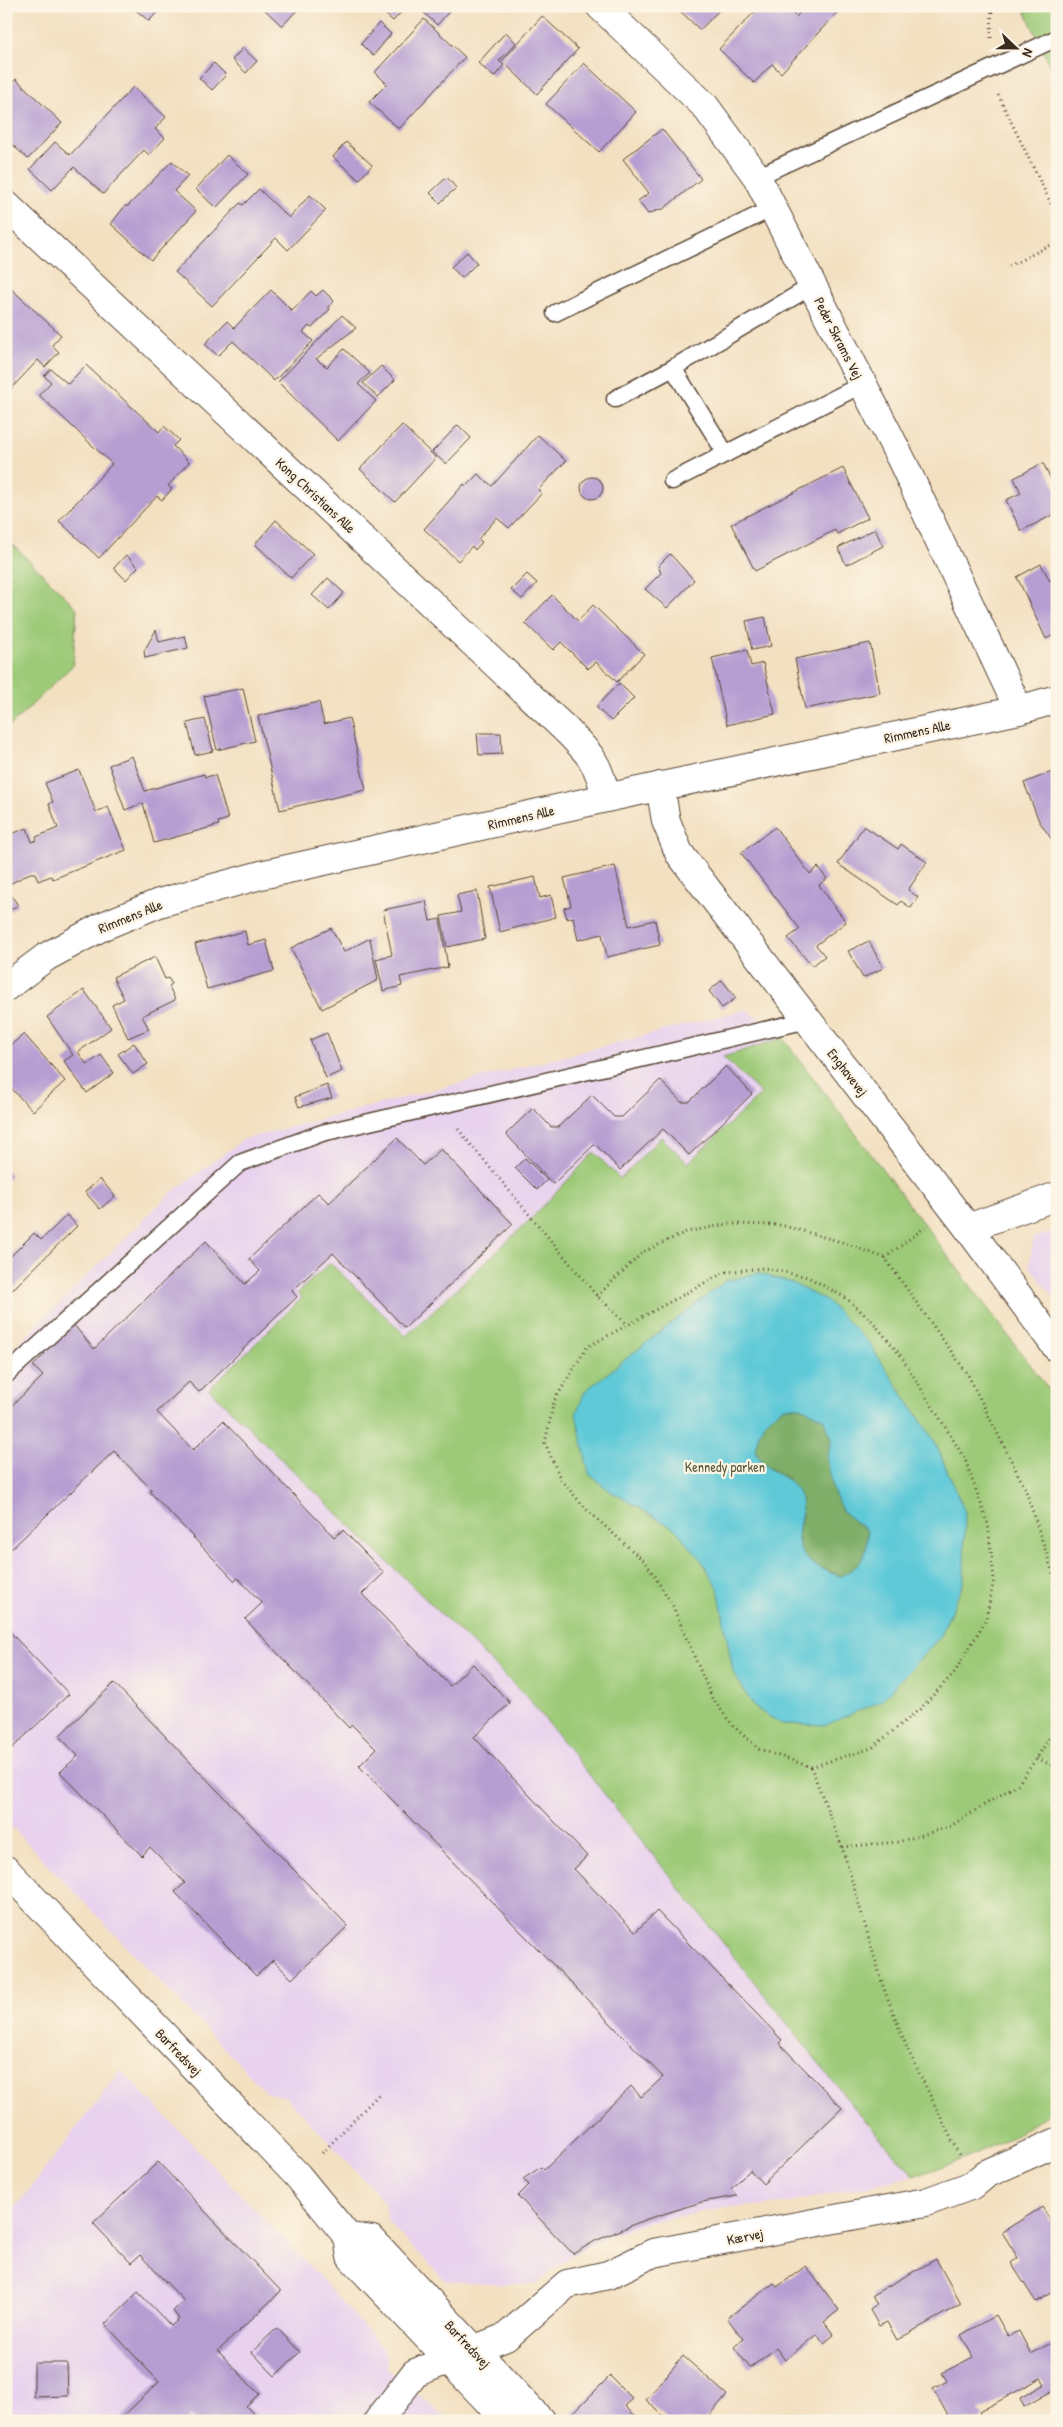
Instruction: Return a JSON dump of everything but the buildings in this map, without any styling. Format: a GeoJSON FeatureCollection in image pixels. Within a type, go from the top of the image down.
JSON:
{"type":"FeatureCollection","features":[{"type":"Feature","properties":{"kind":"street","name":"Peder Skrams Vej"},"geometry":{"type":"LineString","coordinates":[[600,6],[705,106],[757,177],[903,464],[1018,710]]}},
{"type":"Feature","properties":{"kind":"street","name":"Kong Christians Alle"},"geometry":{"type":"LineString","coordinates":[[6,205],[564,728],[587,751],[602,774],[606,798]]}},
{"type":"Feature","properties":{"kind":"street","name":"Rimmens Alle"},"geometry":{"type":"LineString","coordinates":[[6,987],[46,958],[95,930],[159,903],[261,875],[660,786],[1018,710],[1057,699]]}},
{"type":"Feature","properties":{"kind":"street","name":"Enghavevej"},"geometry":{"type":"LineString","coordinates":[[660,786],[666,821],[679,853],[968,1228],[1057,1348]]}},
{"type":"Feature","properties":{"kind":"street"},"geometry":{"type":"LineString","coordinates":[[968,1228],[1057,1196]]}},
{"type":"Feature","properties":{"kind":"street","name":"Barfredsvej"},"geometry":{"type":"LineString","coordinates":[[6,1870],[298,2176],[348,2237],[351,2258],[507,2421]]}},
{"type":"Feature","properties":{"kind":"street","name":"Kærvej"},"geometry":{"type":"LineString","coordinates":[[378,2421],[415,2374],[506,2337],[567,2284],[608,2276],[653,2253],[926,2202],[973,2185],[986,2174],[1057,2142]]}},
{"type":"Feature","properties":{"kind":"street","name":"Barfredsvej"},"geometry":{"type":"LineString","coordinates":[[348,2237],[372,2240],[540,2421]]}},
{"type":"Feature","properties":{"kind":"lane"},"geometry":{"type":"LineString","coordinates":[[757,177],[990,67],[1057,38]]}},
{"type":"Feature","properties":{"kind":"lane"},"geometry":{"type":"LineString","coordinates":[[555,313],[773,208]]}},
{"type":"Feature","properties":{"kind":"lane"},"geometry":{"type":"LineString","coordinates":[[614,399],[673,368],[812,286]]}},
{"type":"Feature","properties":{"kind":"lane"},"geometry":{"type":"LineString","coordinates":[[673,368],[726,454]]}},
{"type":"Feature","properties":{"kind":"lane"},"geometry":{"type":"LineString","coordinates":[[672,482],[862,384]]}},
{"type":"Feature","properties":{"kind":"lane"},"geometry":{"type":"LineString","coordinates":[[6,1375],[240,1163],[322,1133],[808,1020]]}},
{"type":"Feature","properties":{"kind":"path"},"geometry":{"type":"LineString","coordinates":[[992,6],[990,67],[992,84],[1057,216]]}},
{"type":"Feature","properties":{"kind":"path"},"geometry":{"type":"LineString","coordinates":[[1009,266],[1057,242]]}},
{"type":"Feature","properties":{"kind":"path"},"geometry":{"type":"LineString","coordinates":[[439,1105],[596,1296],[627,1324]]}},
{"type":"Feature","properties":{"kind":"path"},"geometry":{"type":"LineString","coordinates":[[596,1296],[644,1252],[686,1232],[728,1224],[781,1225],[845,1243],[884,1258],[968,1375],[1025,1488],[1057,1586]]}},
{"type":"Feature","properties":{"kind":"path"},"geometry":{"type":"LineString","coordinates":[[884,1258],[926,1227]]}},
{"type":"Feature","properties":{"kind":"path"},"geometry":{"type":"LineString","coordinates":[[764,1268],[808,1277],[846,1298],[872,1321],[901,1356],[965,1458],[988,1524],[994,1579],[986,1620],[954,1673],[920,1709],[872,1748],[811,1767],[759,1749],[733,1726],[712,1698],[672,1604],[646,1563],[588,1511],[562,1480],[545,1443],[554,1400],[588,1347],[725,1272],[764,1268]]}},
{"type":"Feature","properties":{"kind":"path"},"geometry":{"type":"LineString","coordinates":[[842,1847],[898,1842],[949,1827],[1018,1784],[1037,1758],[1057,1725]]}},
{"type":"Feature","properties":{"kind":"path"},"geometry":{"type":"LineString","coordinates":[[1037,1758],[1057,1768]]}},
{"type":"Feature","properties":{"kind":"path"},"geometry":{"type":"LineString","coordinates":[[811,1767],[842,1847],[883,1986],[900,2030],[973,2185]]}},
{"type":"Feature","properties":{"kind":"path"},"geometry":{"type":"LineString","coordinates":[[298,2176],[381,2092]]}},
{"type":"Feature","properties":{"kind":"shaded area"},"geometry":{"type":"Polygon","coordinates":[[[747,1009],[783,1038],[723,1057],[761,1094],[688,1163],[620,1179],[595,1152],[533,1217],[406,1336],[298,1293],[303,1297],[209,1389],[529,1699],[856,2110],[914,2176],[784,2204],[731,2207],[652,2221],[599,2240],[569,2257],[535,2285],[446,2281],[386,2220],[385,2202],[286,2097],[267,2093],[6,1821],[6,1356],[171,1193],[244,1139],[747,1009]]]}},
{"type":"Feature","properties":{"kind":"shaded area"},"geometry":{"type":"Polygon","coordinates":[[[1057,1231],[1057,1302],[1029,1265],[1034,1238],[1057,1231]]]}},
{"type":"Feature","properties":{"kind":"shaded area"},"geometry":{"type":"Polygon","coordinates":[[[121,2070],[317,2274],[386,2352],[387,2368],[449,2421],[6,2421],[6,2220],[121,2070]]]}},
{"type":"Feature","properties":{"kind":"green space"},"geometry":{"type":"Polygon","coordinates":[[[1023,6],[1057,6],[1057,62],[1050,66],[1023,6]]]}},
{"type":"Feature","properties":{"kind":"green space"},"geometry":{"type":"Polygon","coordinates":[[[6,538],[77,608],[73,665],[6,730],[6,538]]]}},
{"type":"Feature","properties":{"kind":"green space","name":"Kennedy parken"},"geometry":{"type":"Polygon","coordinates":[[[783,1038],[1057,1400],[1057,2107],[1007,2139],[970,2156],[914,2176],[856,2110],[529,1699],[209,1389],[302,1298],[297,1293],[330,1263],[406,1336],[533,1217],[594,1152],[620,1179],[661,1137],[688,1163],[761,1094],[723,1057],[783,1038]]]}},
{"type":"Feature","properties":{"kind":"green space"},"geometry":{"type":"Polygon","coordinates":[[[784,1407],[801,1407],[823,1418],[832,1438],[827,1458],[843,1512],[867,1531],[863,1558],[841,1576],[811,1564],[800,1551],[798,1534],[802,1514],[787,1478],[765,1465],[755,1451],[760,1430],[766,1420],[784,1407]]]}},
{"type":"Feature","properties":{"kind":"water"},"geometry":{"type":"Polygon","coordinates":[[[758,1273],[792,1283],[828,1302],[868,1342],[934,1440],[965,1512],[964,1582],[939,1638],[881,1701],[826,1725],[782,1724],[755,1708],[733,1672],[718,1588],[701,1559],[675,1529],[610,1491],[589,1474],[576,1414],[585,1391],[725,1281],[758,1273]],[[784,1407],[771,1416],[760,1430],[755,1451],[768,1468],[792,1484],[801,1498],[802,1506],[798,1538],[803,1555],[823,1570],[841,1576],[863,1558],[867,1531],[843,1512],[833,1491],[827,1458],[832,1438],[823,1418],[801,1407],[784,1407]]]}}]}
